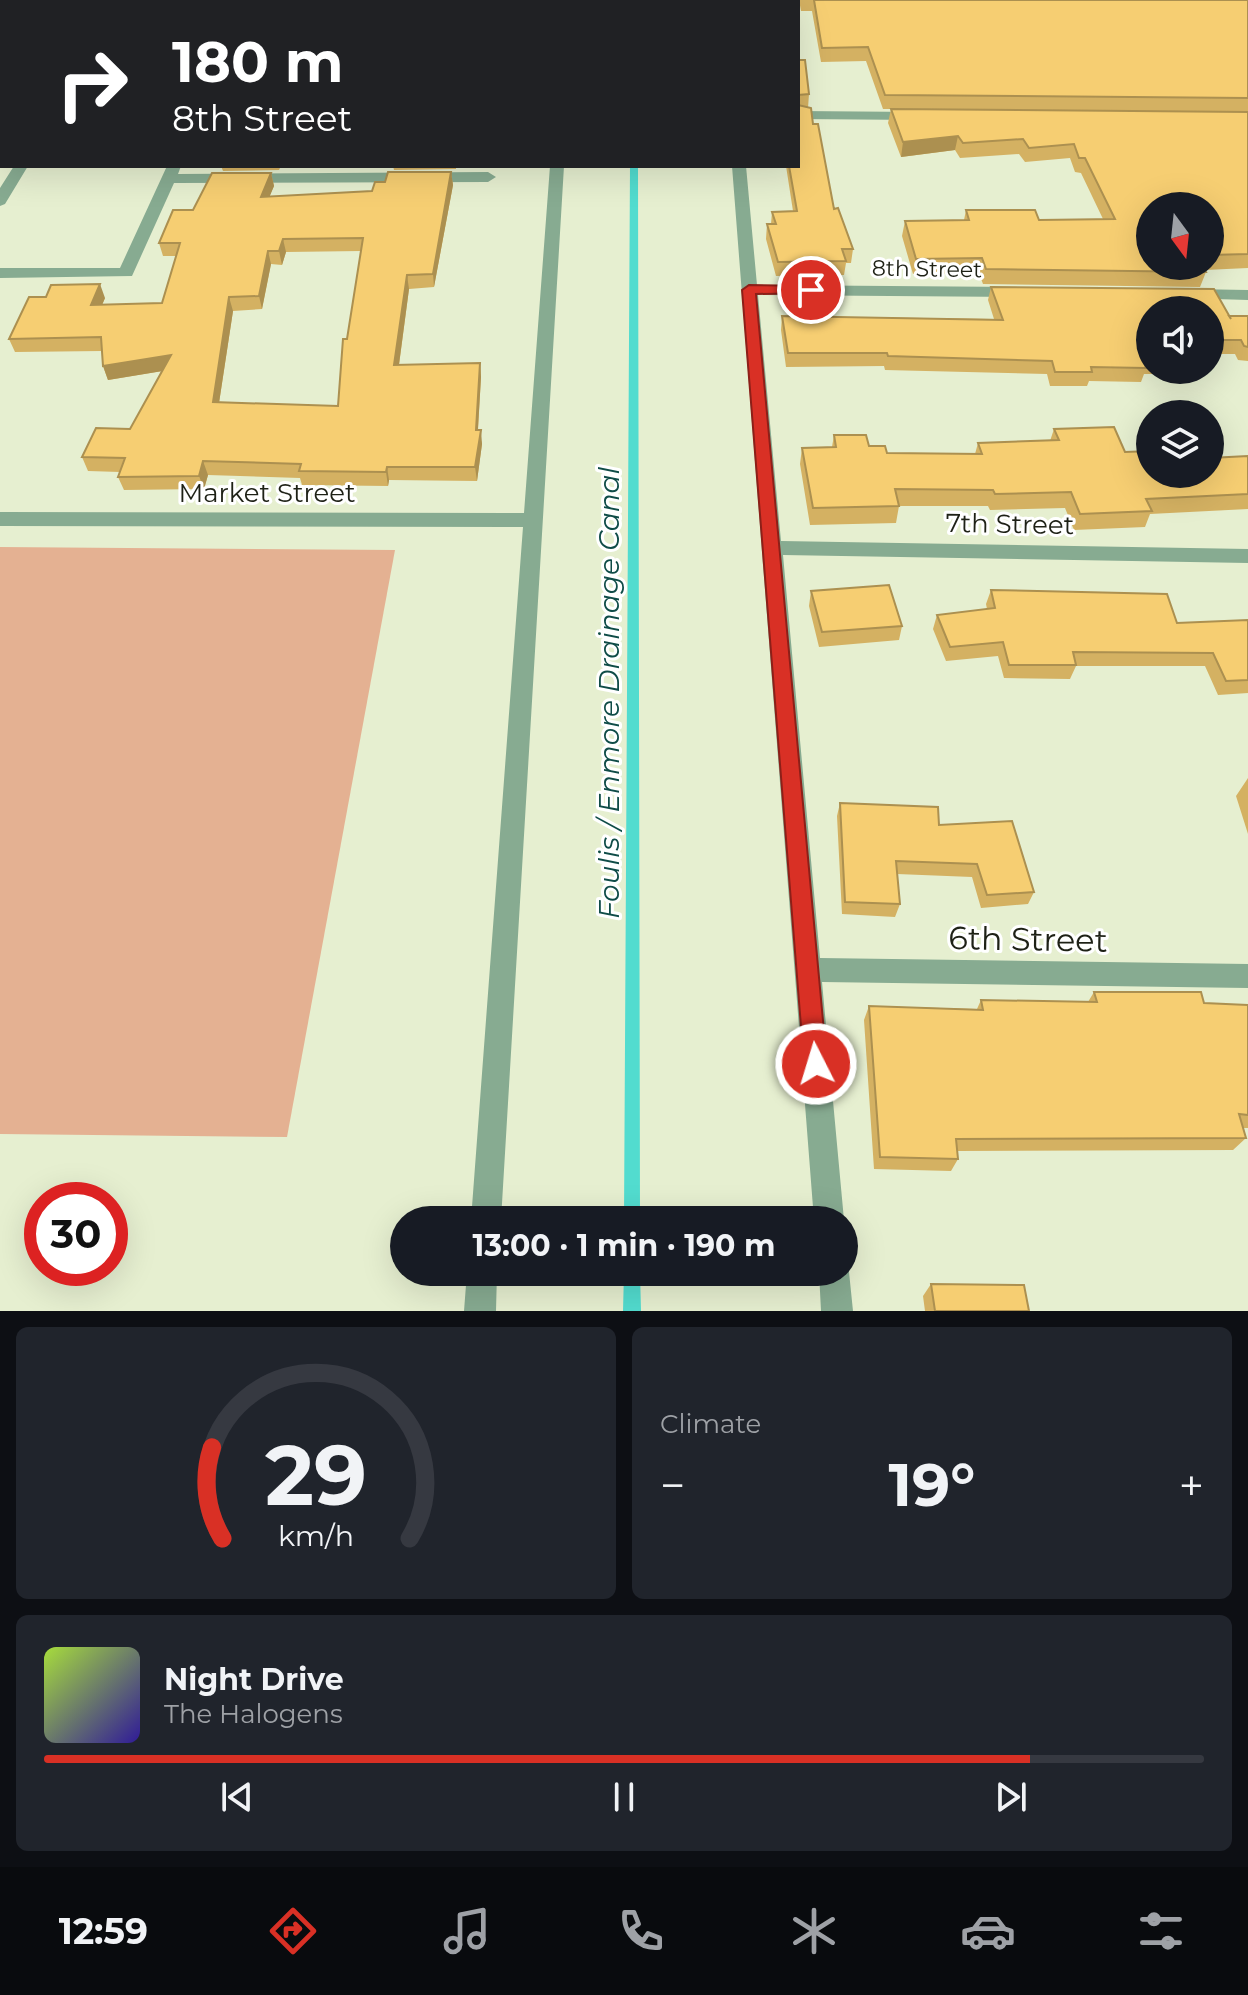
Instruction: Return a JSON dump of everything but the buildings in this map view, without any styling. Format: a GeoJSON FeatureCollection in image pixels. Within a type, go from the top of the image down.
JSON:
{"type":"FeatureCollection","features":[{"type":"Feature","properties":{"kind":"street"},"geometry":{"type":"LineString","coordinates":[[800,115],[938,116]]}},
{"type":"Feature","properties":{"kind":"street"},"geometry":{"type":"LineString","coordinates":[[0,201],[20,168]]}},
{"type":"Feature","properties":{"kind":"street"},"geometry":{"type":"LineString","coordinates":[[487,1206],[557,168]]}},
{"type":"Feature","properties":{"kind":"street"},"geometry":{"type":"LineString","coordinates":[[739,168],[828,1206]]}},
{"type":"Feature","properties":{"kind":"street"},"geometry":{"type":"LineString","coordinates":[[0,273],[126,273],[171,172],[488,177]]}},
{"type":"Feature","properties":{"kind":"street","name":"8th Street"},"geometry":{"type":"LineString","coordinates":[[749,290],[1030,293]]}},
{"type":"Feature","properties":{"kind":"street"},"geometry":{"type":"LineString","coordinates":[[1170,294],[1248,295]]}},
{"type":"Feature","properties":{"kind":"street","name":"Market Street"},"geometry":{"type":"LineString","coordinates":[[0,519],[535,520]]}},
{"type":"Feature","properties":{"kind":"street","name":"7th Street"},"geometry":{"type":"LineString","coordinates":[[771,548],[1248,556]]}},
{"type":"Feature","properties":{"kind":"street","name":"6th Street"},"geometry":{"type":"LineString","coordinates":[[808,970],[1248,976]]}},
{"type":"Feature","properties":{"kind":"street"},"geometry":{"type":"LineString","coordinates":[[480,1311],[481,1286]]}},
{"type":"Feature","properties":{"kind":"street"},"geometry":{"type":"LineString","coordinates":[[835,1286],[837,1311]]}},
{"type":"Feature","properties":{"kind":"shaded area"},"geometry":{"type":"Polygon","coordinates":[[[0,547],[395,550],[287,1137],[0,1134],[0,547]]]}},
{"type":"Feature","properties":{"kind":"waterway","name":"Foulis / Enmore Drainage Canal"},"geometry":{"type":"LineString","coordinates":[[632,1206],[634,168]]}},
{"type":"Feature","properties":{"kind":"waterway","name":"Foulis / Enmore Drainage Canal"},"geometry":{"type":"LineString","coordinates":[[632,1286],[632,1311]]}},
{"type":"Feature","properties":{"kind":"route"},"geometry":{"type":"LineString","coordinates":[[811,290],[749,290],[816,1064]]}}]}
